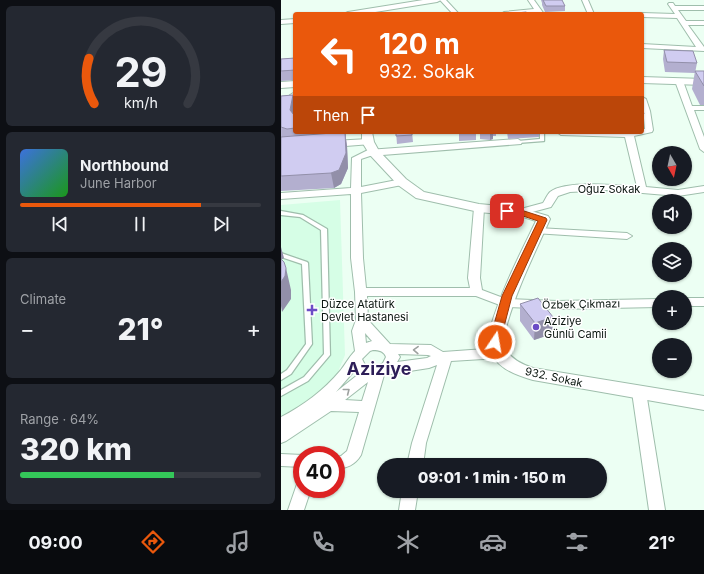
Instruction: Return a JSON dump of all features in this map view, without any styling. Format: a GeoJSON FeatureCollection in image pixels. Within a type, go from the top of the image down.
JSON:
{"type":"FeatureCollection","features":[{"type":"Feature","properties":{"kind":"main road"},"geometry":{"type":"LineString","coordinates":[[644,80],[704,82]]}},
{"type":"Feature","properties":{"kind":"main road"},"geometry":{"type":"LineString","coordinates":[[281,85],[293,84]]}},
{"type":"Feature","properties":{"kind":"street"},"geometry":{"type":"LineString","coordinates":[[363,12],[437,0]]}},
{"type":"Feature","properties":{"kind":"street"},"geometry":{"type":"LineString","coordinates":[[443,0],[454,12]]}},
{"type":"Feature","properties":{"kind":"street"},"geometry":{"type":"LineString","coordinates":[[531,0],[540,12]]}},
{"type":"Feature","properties":{"kind":"street"},"geometry":{"type":"LineString","coordinates":[[585,0],[590,12]]}},
{"type":"Feature","properties":{"kind":"street"},"geometry":{"type":"LineString","coordinates":[[703,49],[673,6],[704,8]]}},
{"type":"Feature","properties":{"kind":"street"},"geometry":{"type":"LineString","coordinates":[[644,15],[680,16]]}},
{"type":"Feature","properties":{"kind":"street"},"geometry":{"type":"LineString","coordinates":[[281,22],[293,20]]}},
{"type":"Feature","properties":{"kind":"street"},"geometry":{"type":"LineString","coordinates":[[685,23],[704,23]]}},
{"type":"Feature","properties":{"kind":"street"},"geometry":{"type":"LineString","coordinates":[[644,46],[703,49]]}},
{"type":"Feature","properties":{"kind":"street"},"geometry":{"type":"LineString","coordinates":[[679,81],[704,147]]}},
{"type":"Feature","properties":{"kind":"street"},"geometry":{"type":"LineString","coordinates":[[690,108],[704,108]]}},
{"type":"Feature","properties":{"kind":"street"},"geometry":{"type":"LineString","coordinates":[[644,111],[649,130],[644,131]]}},
{"type":"Feature","properties":{"kind":"street"},"geometry":{"type":"LineString","coordinates":[[606,134],[633,134]]}},
{"type":"Feature","properties":{"kind":"street"},"geometry":{"type":"LineString","coordinates":[[629,135],[642,189]]}},
{"type":"Feature","properties":{"kind":"street"},"geometry":{"type":"LineString","coordinates":[[370,142],[403,182],[420,195],[479,208],[521,212],[540,225],[627,236]]}},
{"type":"Feature","properties":{"kind":"street"},"geometry":{"type":"LineString","coordinates":[[370,142],[364,154],[357,158],[357,258],[361,292],[362,320],[358,331],[360,368],[378,371],[429,363],[443,357],[499,353],[495,342],[505,304],[540,225],[547,205]]}},
{"type":"Feature","properties":{"kind":"street"},"geometry":{"type":"LineString","coordinates":[[321,145],[370,142],[518,142]]}},
{"type":"Feature","properties":{"kind":"street"},"geometry":{"type":"LineString","coordinates":[[281,196],[356,191],[403,182]]}},
{"type":"Feature","properties":{"kind":"street","name":"Oğuz Sokak"},"geometry":{"type":"LineString","coordinates":[[521,212],[547,205],[554,194],[569,189],[607,187],[678,193],[699,191],[704,189]]}},
{"type":"Feature","properties":{"kind":"street"},"geometry":{"type":"LineString","coordinates":[[477,292],[474,278],[479,208]]}},
{"type":"Feature","properties":{"kind":"street","name":"Özbek Çıkmazı"},"geometry":{"type":"LineString","coordinates":[[361,292],[477,292],[505,304],[557,305],[652,303]]}},
{"type":"Feature","properties":{"kind":"street"},"geometry":{"type":"LineString","coordinates":[[692,302],[704,302]]}},
{"type":"Feature","properties":{"kind":"street"},"geometry":{"type":"LineString","coordinates":[[281,437],[392,361],[393,357],[387,348],[368,329],[362,320]]}},
{"type":"Feature","properties":{"kind":"street"},"geometry":{"type":"LineString","coordinates":[[281,424],[300,413],[324,394],[359,356],[372,346],[431,350],[443,357]]}},
{"type":"Feature","properties":{"kind":"street","name":"932. Sokak"},"geometry":{"type":"LineString","coordinates":[[499,353],[506,361],[517,368],[533,374],[704,403]]}},
{"type":"Feature","properties":{"kind":"street"},"geometry":{"type":"LineString","coordinates":[[416,458],[443,357]]}},
{"type":"Feature","properties":{"kind":"street"},"geometry":{"type":"LineString","coordinates":[[345,462],[353,455],[378,371]]}},
{"type":"Feature","properties":{"kind":"street"},"geometry":{"type":"LineString","coordinates":[[639,392],[657,510]]}},
{"type":"Feature","properties":{"kind":"street"},"geometry":{"type":"LineString","coordinates":[[329,404],[367,407]]}},
{"type":"Feature","properties":{"kind":"street"},"geometry":{"type":"LineString","coordinates":[[281,460],[293,461]]}},
{"type":"Feature","properties":{"kind":"street"},"geometry":{"type":"LineString","coordinates":[[296,510],[300,498]]}},
{"type":"Feature","properties":{"kind":"street"},"geometry":{"type":"LineString","coordinates":[[407,510],[409,498]]}},
{"type":"Feature","properties":{"kind":"lane"},"geometry":{"type":"LineString","coordinates":[[518,142],[542,140],[542,134]]}},
{"type":"Feature","properties":{"kind":"lane"},"geometry":{"type":"LineString","coordinates":[[281,213],[301,216],[324,229],[327,354],[306,379],[281,393]]}},
{"type":"Feature","properties":{"kind":"lane"},"geometry":{"type":"LineString","coordinates":[[281,255],[305,263],[309,344],[289,372],[281,377]]}},
{"type":"Feature","properties":{"kind":"shaded area","name":"Düzce Atatürk Devlet Hastanesi"},"geometry":{"type":"Polygon","coordinates":[[[340,200],[345,355],[335,379],[297,408],[281,417],[281,205],[340,200]]]}},
{"type":"Feature","properties":{"kind":"building"},"geometry":{"type":"Polygon","coordinates":[[[543,0],[562,0],[565,6],[546,6],[543,0]]]}},
{"type":"Feature","properties":{"kind":"building"},"geometry":{"type":"Polygon","coordinates":[[[664,50],[693,51],[697,63],[667,62],[664,50]]]}},
{"type":"Feature","properties":{"kind":"building"},"geometry":{"type":"Polygon","coordinates":[[[293,58],[293,70],[281,71],[281,59],[293,58]]]}},
{"type":"Feature","properties":{"kind":"building"},"geometry":{"type":"Polygon","coordinates":[[[695,71],[704,71],[704,86],[695,71]]]}},
{"type":"Feature","properties":{"kind":"building"},"geometry":{"type":"Polygon","coordinates":[[[293,95],[290,110],[293,114],[293,128],[287,129],[281,127],[281,96],[293,95]]]}},
{"type":"Feature","properties":{"kind":"building"},"geometry":{"type":"Polygon","coordinates":[[[319,134],[345,134],[346,153],[339,170],[331,173],[281,176],[281,137],[319,134]]]}},
{"type":"Feature","properties":{"kind":"building"},"geometry":{"type":"Polygon","coordinates":[[[396,134],[412,134],[412,135],[396,136],[396,134]]]}},
{"type":"Feature","properties":{"kind":"building"},"geometry":{"type":"Polygon","coordinates":[[[281,259],[286,268],[285,276],[281,282],[281,259]]]}},
{"type":"Feature","properties":{"kind":"building"},"geometry":{"type":"Polygon","coordinates":[[[538,298],[553,317],[535,323],[520,304],[538,298]]]}},
{"type":"Feature","properties":{"kind":"place","name":"Düzce Atatürk Devlet Hastanesi"},"geometry":{"type":"Point","coordinates":[312,310]}},
{"type":"Feature","properties":{"kind":"place","name":"Aziziye Günlü Camii"},"geometry":{"type":"Point","coordinates":[536,327]}},
{"type":"Feature","properties":{"kind":"district","name":"Aziziye"},"geometry":{"type":"Point","coordinates":[379,368]}},
{"type":"Feature","properties":{"kind":"route"},"geometry":{"type":"LineString","coordinates":[[495,342],[496,332],[507,296],[543,220],[521,212],[507,211]]}}]}
